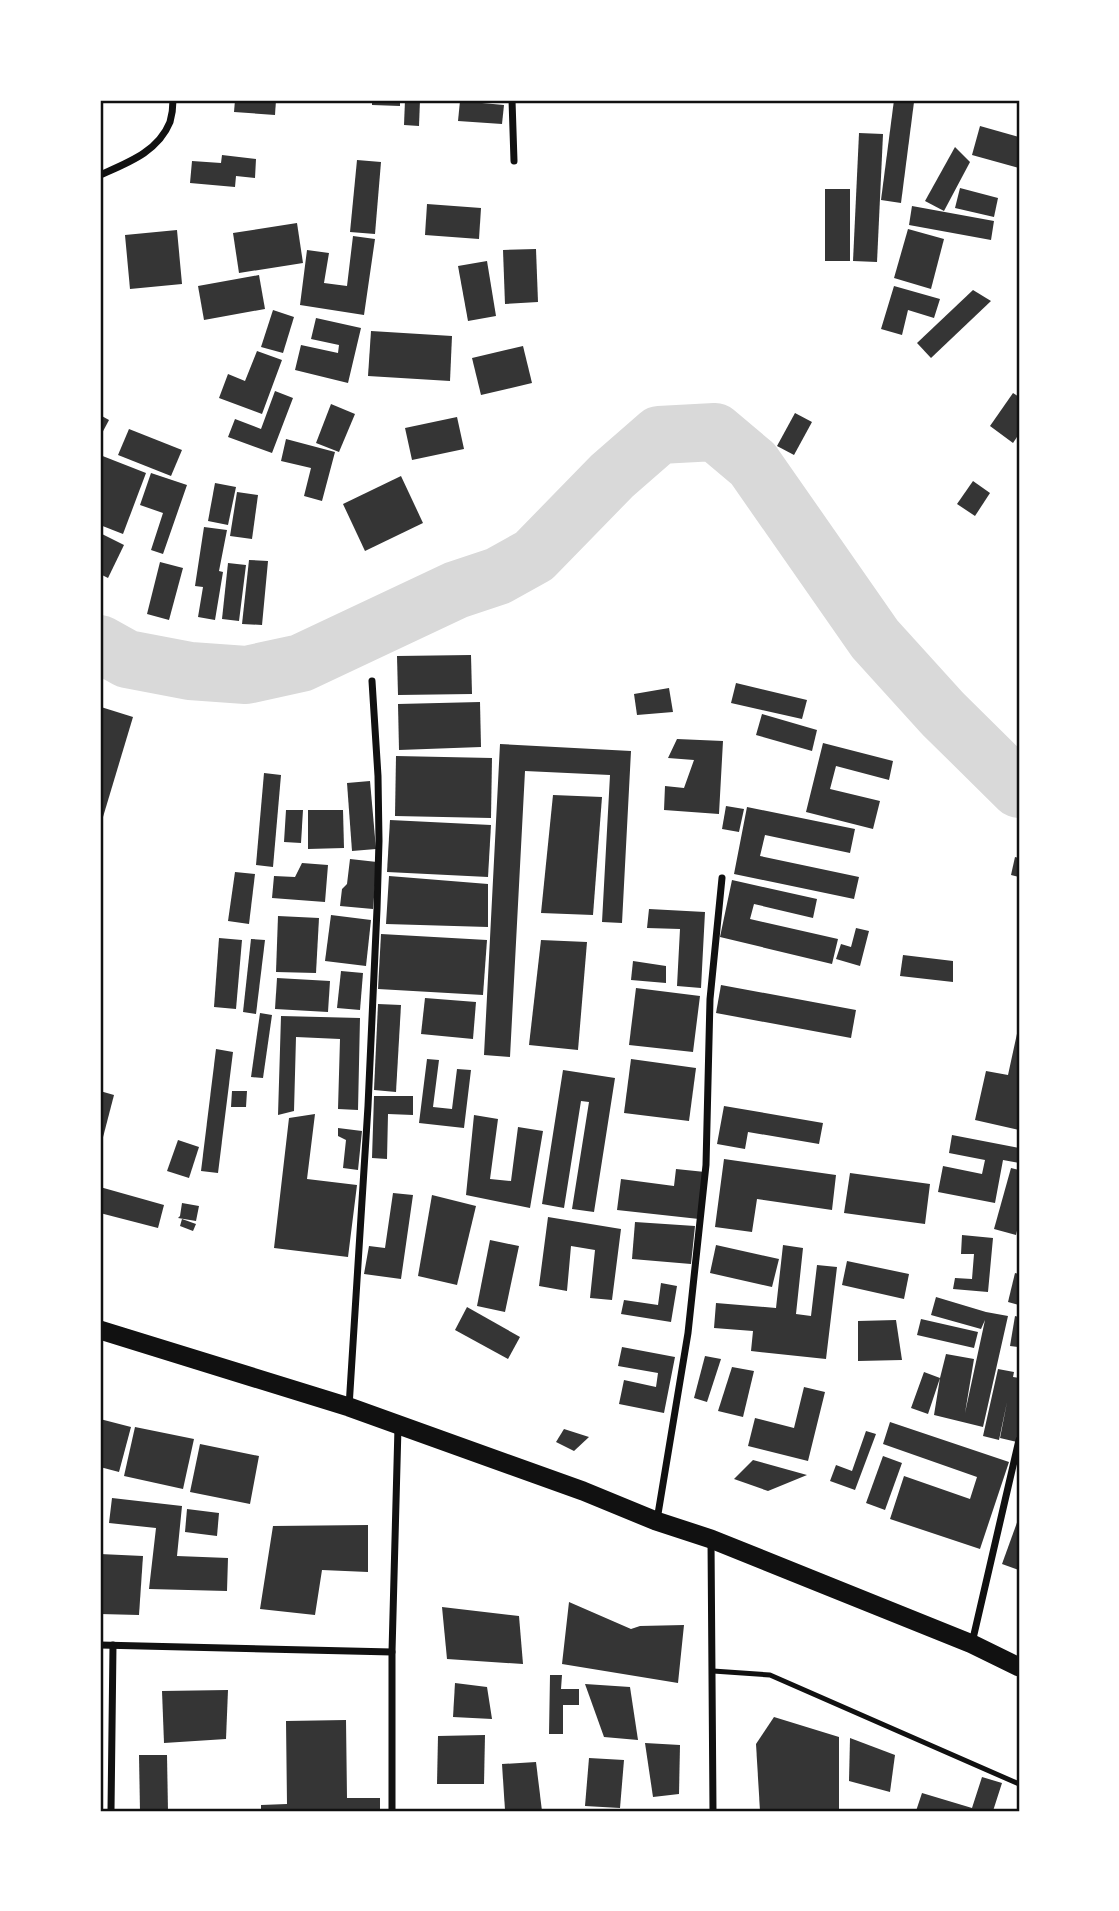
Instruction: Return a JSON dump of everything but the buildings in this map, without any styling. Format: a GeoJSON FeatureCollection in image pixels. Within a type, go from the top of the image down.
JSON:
{"type":"FeatureCollection","features":[{"type":"Feature","properties":{"kind":"highway"},"geometry":{"type":"LineString","coordinates":[[100,1330],[349,1407],[583,1490],[972,1644],[1019,1667]]}},
{"type":"Feature","properties":{"kind":"street"},"geometry":{"type":"LineString","coordinates":[[100,175],[147,152],[161,139],[171,121],[173,100]]}},
{"type":"Feature","properties":{"kind":"street"},"geometry":{"type":"LineString","coordinates":[[512,100],[514,161]]}},
{"type":"Feature","properties":{"kind":"street"},"geometry":{"type":"LineString","coordinates":[[349,1407],[368,1105],[377,895],[378,776],[372,681]]}},
{"type":"Feature","properties":{"kind":"street"},"geometry":{"type":"LineString","coordinates":[[656,1521],[688,1334],[704,1179],[710,999],[722,878]]}},
{"type":"Feature","properties":{"kind":"street"},"geometry":{"type":"LineString","coordinates":[[392,1811],[392,1652],[398,1425]]}},
{"type":"Feature","properties":{"kind":"street"},"geometry":{"type":"LineString","coordinates":[[972,1644],[1019,1440]]}},
{"type":"Feature","properties":{"kind":"street"},"geometry":{"type":"LineString","coordinates":[[711,1539],[713,1811]]}},
{"type":"Feature","properties":{"kind":"street"},"geometry":{"type":"LineString","coordinates":[[100,1645],[392,1652]]}},
{"type":"Feature","properties":{"kind":"street"},"geometry":{"type":"LineString","coordinates":[[111,1811],[113,1645]]}},
{"type":"Feature","properties":{"kind":"lane"},"geometry":{"type":"LineString","coordinates":[[713,1671],[770,1675],[1019,1784]]}},
{"type":"Feature","properties":{"kind":"waterway"},"geometry":{"type":"LineString","coordinates":[[100,644],[127,659],[190,671],[246,675],[301,663],[456,590],[498,576],[534,556],[612,476],[659,435],[715,432],[753,464],[875,639],[943,714],[1019,789]]}}]}
